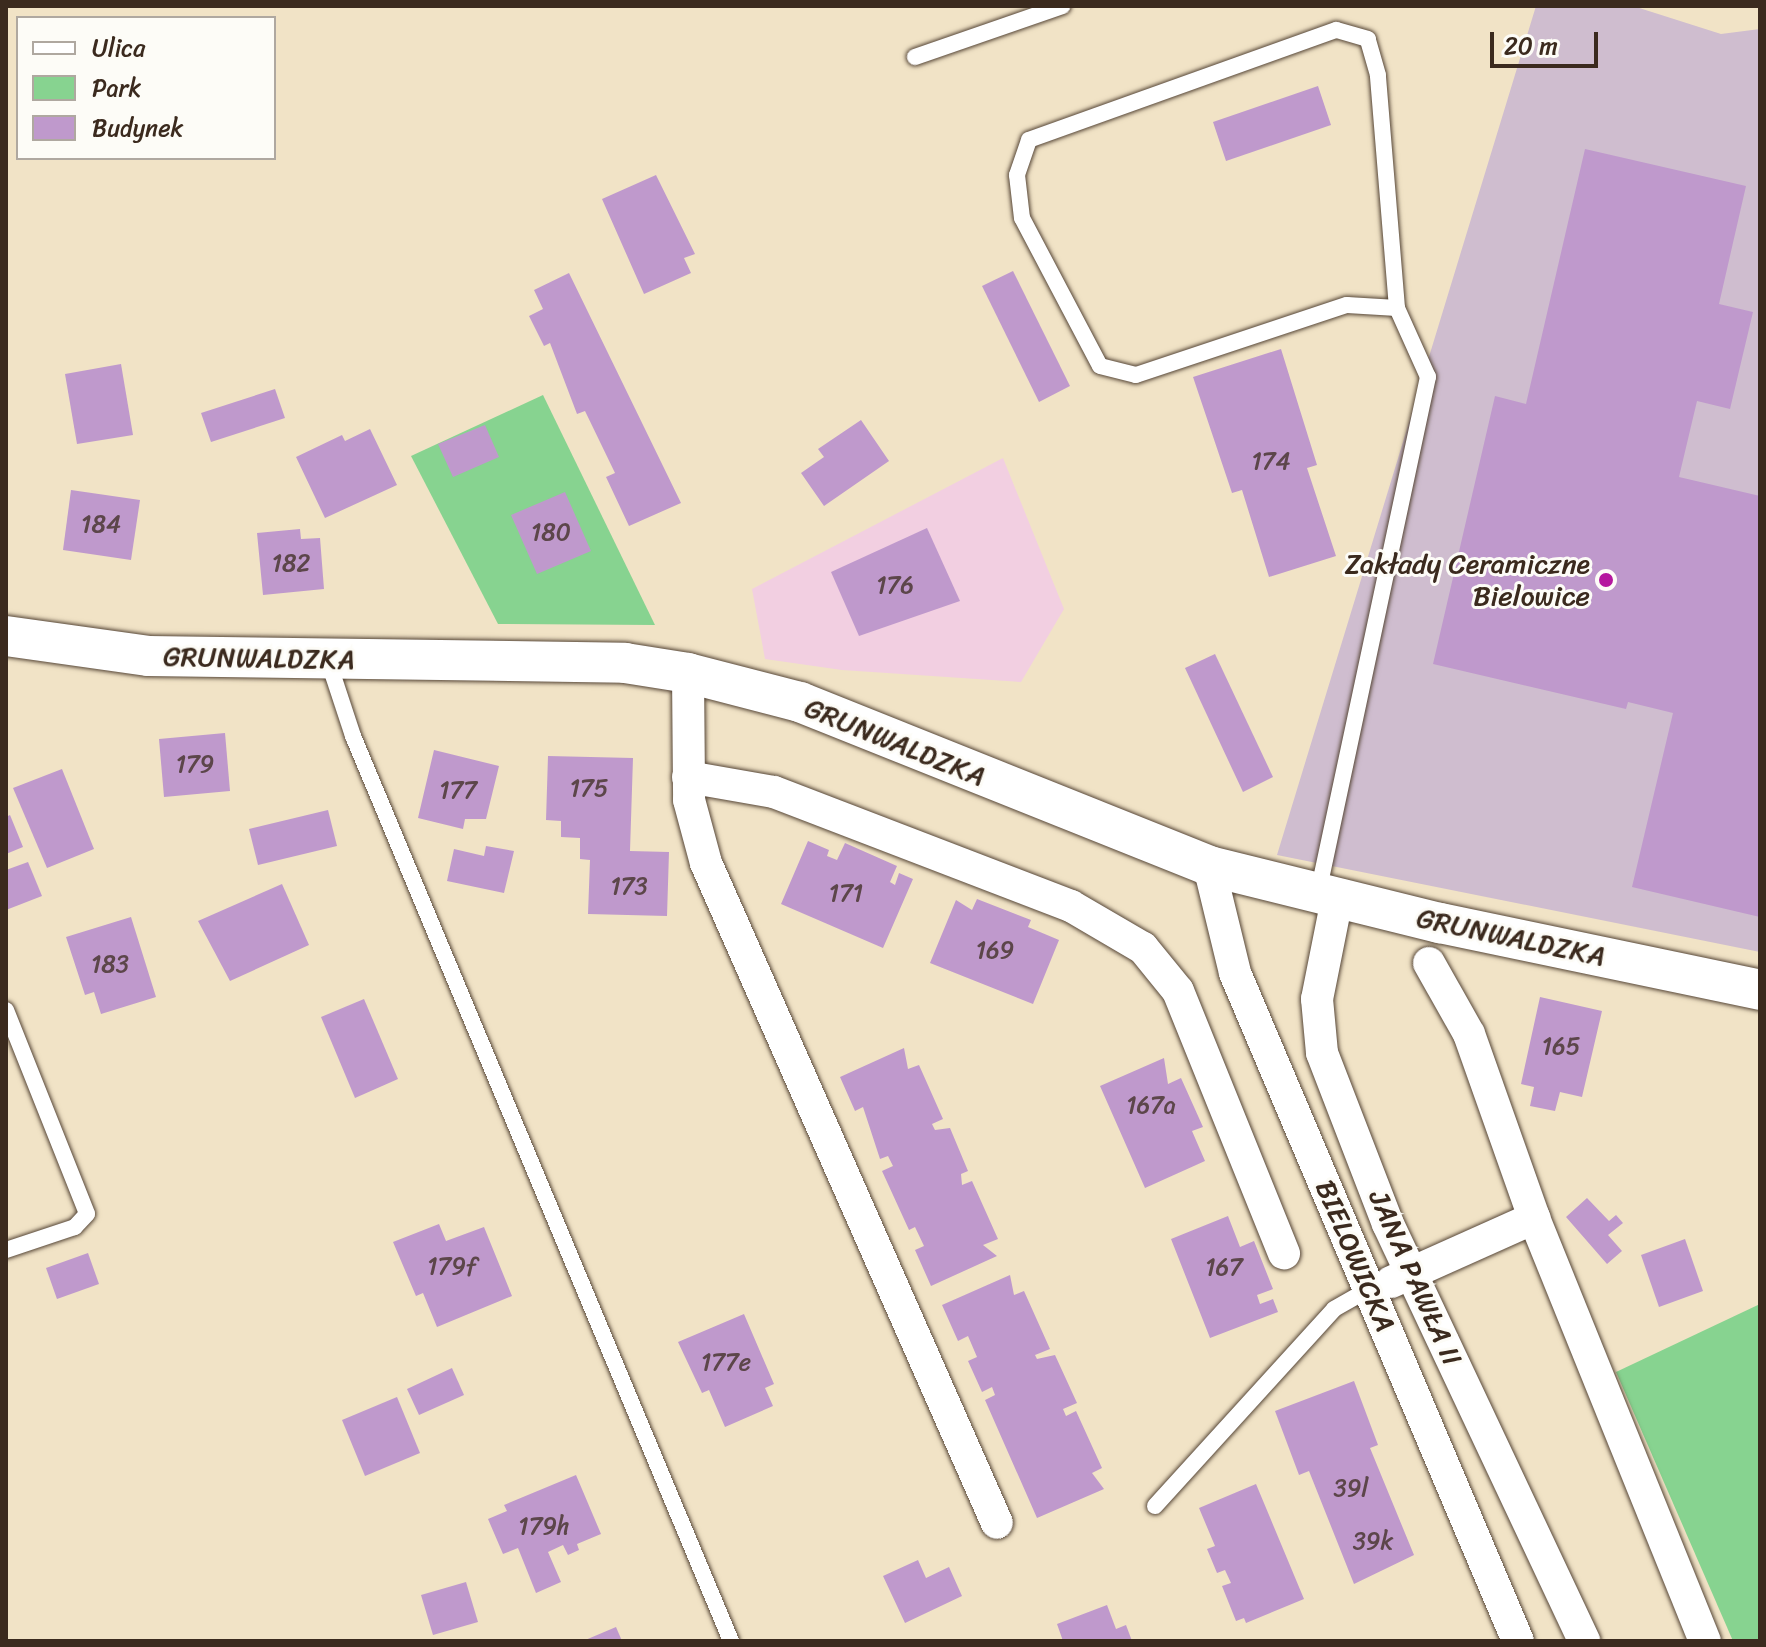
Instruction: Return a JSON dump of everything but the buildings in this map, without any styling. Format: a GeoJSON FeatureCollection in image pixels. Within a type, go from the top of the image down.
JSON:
{"type":"FeatureCollection","features":[{"type":"Feature","properties":{"kind":"street","name":"GRUNWALDZKA"},"geometry":{"type":"LineString","coordinates":[[6,636],[148,656],[625,663],[688,673],[800,702],[1209,866],[1328,897],[1760,990]]}},
{"type":"Feature","properties":{"kind":"street"},"geometry":{"type":"LineString","coordinates":[[688,673],[688,777],[706,863],[997,1523]]}},
{"type":"Feature","properties":{"kind":"street"},"geometry":{"type":"LineString","coordinates":[[688,777],[774,792],[1071,906],[1143,948],[1178,991],[1284,1253]]}},
{"type":"Feature","properties":{"kind":"street","name":"BIELOWICKA"},"geometry":{"type":"LineString","coordinates":[[1209,866],[1235,973],[1518,1641]]}},
{"type":"Feature","properties":{"kind":"street","name":"JANA PAWŁA II"},"geometry":{"type":"LineString","coordinates":[[1328,897],[1317,999],[1322,1053],[1413,1276],[1584,1641]]}},
{"type":"Feature","properties":{"kind":"street"},"geometry":{"type":"LineString","coordinates":[[1429,963],[1469,1034],[1534,1218],[1705,1641]]}},
{"type":"Feature","properties":{"kind":"street"},"geometry":{"type":"LineString","coordinates":[[1369,1289],[1413,1276],[1534,1218]]}},
{"type":"Feature","properties":{"kind":"lane"},"geometry":{"type":"LineString","coordinates":[[915,57],[1062,6]]}},
{"type":"Feature","properties":{"kind":"lane"},"geometry":{"type":"LineString","coordinates":[[1328,897],[1428,377],[1397,308],[1378,75],[1368,39],[1336,30],[1029,140],[1017,175],[1022,218],[1100,366],[1136,375],[1347,305],[1397,308]]}},
{"type":"Feature","properties":{"kind":"lane"},"geometry":{"type":"LineString","coordinates":[[328,660],[353,736],[731,1641]]}},
{"type":"Feature","properties":{"kind":"lane"},"geometry":{"type":"LineString","coordinates":[[6,1010],[87,1214],[75,1227],[6,1250]]}},
{"type":"Feature","properties":{"kind":"lane"},"geometry":{"type":"LineString","coordinates":[[1155,1506],[1334,1309],[1369,1289]]}},
{"type":"Feature","properties":{"kind":"shaded area"},"geometry":{"type":"Polygon","coordinates":[[[1536,6],[1633,6],[1721,34],[1760,29],[1760,952],[1277,855],[1536,6]]]}},
{"type":"Feature","properties":{"kind":"shaded area"},"geometry":{"type":"Polygon","coordinates":[[[1003,458],[1064,609],[1021,682],[842,670],[765,659],[752,589],[1003,458]]]}},
{"type":"Feature","properties":{"kind":"green space"},"geometry":{"type":"Polygon","coordinates":[[[543,395],[655,625],[498,624],[411,456],[543,395]]]}},
{"type":"Feature","properties":{"kind":"green space"},"geometry":{"type":"Polygon","coordinates":[[[1760,1304],[1760,1641],[1733,1641],[1616,1372],[1760,1304]]]}},
{"type":"Feature","properties":{"kind":"place","name":"Zakłady Ceramiczne Bielowice"},"geometry":{"type":"Point","coordinates":[1606,580]}}]}
